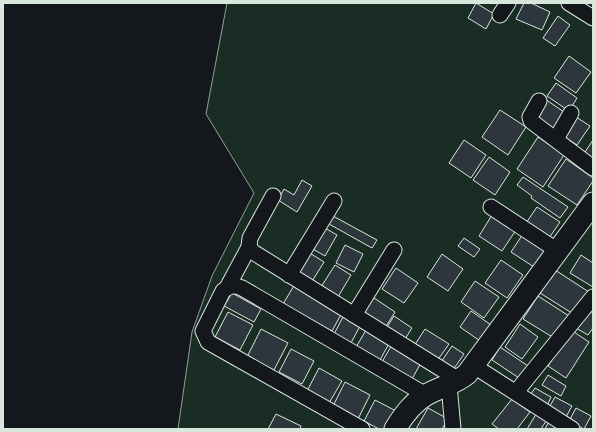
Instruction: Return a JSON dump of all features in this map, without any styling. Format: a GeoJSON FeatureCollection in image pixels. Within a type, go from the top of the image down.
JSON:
{"type":"FeatureCollection","features":[{"type":"Feature","properties":{"kind":"main road"},"geometry":{"type":"LineString","coordinates":[[395,429],[412,405],[426,395],[454,383],[474,366],[593,203]]}},
{"type":"Feature","properties":{"kind":"street"},"geometry":{"type":"LineString","coordinates":[[578,5],[593,18]]}},
{"type":"Feature","properties":{"kind":"street"},"geometry":{"type":"LineString","coordinates":[[540,101],[530,117],[531,121],[593,168]]}},
{"type":"Feature","properties":{"kind":"street"},"geometry":{"type":"LineString","coordinates":[[556,139],[572,113]]}},
{"type":"Feature","properties":{"kind":"street"},"geometry":{"type":"LineString","coordinates":[[273,196],[250,238],[249,247],[228,286],[223,291],[203,331],[208,342],[362,429]]}},
{"type":"Feature","properties":{"kind":"street"},"geometry":{"type":"LineString","coordinates":[[289,274],[334,201]]}},
{"type":"Feature","properties":{"kind":"street"},"geometry":{"type":"LineString","coordinates":[[491,207],[558,252]]}},
{"type":"Feature","properties":{"kind":"street"},"geometry":{"type":"LineString","coordinates":[[249,247],[253,252],[354,315],[454,383],[454,429]]}},
{"type":"Feature","properties":{"kind":"street"},"geometry":{"type":"LineString","coordinates":[[354,315],[394,250]]}},
{"type":"Feature","properties":{"kind":"street"},"geometry":{"type":"LineString","coordinates":[[228,286],[235,285],[242,288],[426,395]]}},
{"type":"Feature","properties":{"kind":"street"},"geometry":{"type":"LineString","coordinates":[[516,392],[593,297]]}},
{"type":"Feature","properties":{"kind":"street"},"geometry":{"type":"LineString","coordinates":[[474,366],[572,429]]}},
{"type":"Feature","properties":{"kind":"green space"},"geometry":{"type":"Polygon","coordinates":[[[227,3],[593,3],[593,429],[178,429],[192,332],[212,276],[254,193],[206,114],[227,3]]]}},
{"type":"Feature","properties":{"kind":"building"},"geometry":{"type":"Polygon","coordinates":[[[476,3],[494,14],[486,29],[468,18],[476,3]]]}},
{"type":"Feature","properties":{"kind":"building"},"geometry":{"type":"Polygon","coordinates":[[[524,3],[531,3],[550,12],[542,30],[516,19],[524,3]]]}},
{"type":"Feature","properties":{"kind":"building"},"geometry":{"type":"Polygon","coordinates":[[[558,16],[570,25],[555,46],[543,38],[558,16]]]}},
{"type":"Feature","properties":{"kind":"building"},"geometry":{"type":"Polygon","coordinates":[[[569,56],[591,72],[576,93],[554,78],[569,56]]]}},
{"type":"Feature","properties":{"kind":"building"},"geometry":{"type":"Polygon","coordinates":[[[556,83],[577,98],[569,111],[547,96],[556,83]]]}},
{"type":"Feature","properties":{"kind":"building"},"geometry":{"type":"Polygon","coordinates":[[[545,99],[567,114],[554,133],[532,118],[545,99]]]}},
{"type":"Feature","properties":{"kind":"building"},"geometry":{"type":"Polygon","coordinates":[[[500,110],[526,127],[508,155],[482,137],[500,110]]]}},
{"type":"Feature","properties":{"kind":"building"},"geometry":{"type":"Polygon","coordinates":[[[573,115],[590,126],[577,145],[560,134],[573,115]]]}},
{"type":"Feature","properties":{"kind":"building"},"geometry":{"type":"Polygon","coordinates":[[[538,137],[564,155],[543,187],[517,169],[538,137]]]}},
{"type":"Feature","properties":{"kind":"building"},"geometry":{"type":"Polygon","coordinates":[[[464,140],[486,155],[471,178],[449,163],[464,140]]]}},
{"type":"Feature","properties":{"kind":"building"},"geometry":{"type":"Polygon","coordinates":[[[593,140],[593,162],[583,155],[593,140]]]}},
{"type":"Feature","properties":{"kind":"building"},"geometry":{"type":"Polygon","coordinates":[[[489,157],[510,172],[495,195],[473,180],[489,157]]]}},
{"type":"Feature","properties":{"kind":"building"},"geometry":{"type":"Polygon","coordinates":[[[566,159],[593,178],[593,181],[577,205],[548,186],[566,159]]]}},
{"type":"Feature","properties":{"kind":"building"},"geometry":{"type":"Polygon","coordinates":[[[523,177],[568,207],[560,218],[531,198],[532,196],[517,185],[523,177]]]}},
{"type":"Feature","properties":{"kind":"building"},"geometry":{"type":"Polygon","coordinates":[[[302,180],[312,186],[297,212],[278,200],[284,189],[294,195],[302,180]]]}},
{"type":"Feature","properties":{"kind":"building"},"geometry":{"type":"Polygon","coordinates":[[[537,207],[560,222],[547,241],[524,226],[537,207]]]}},
{"type":"Feature","properties":{"kind":"building"},"geometry":{"type":"Polygon","coordinates":[[[492,215],[516,230],[502,251],[479,236],[492,215]]]}},
{"type":"Feature","properties":{"kind":"building"},"geometry":{"type":"Polygon","coordinates":[[[333,216],[377,240],[372,248],[329,224],[333,216]]]}},
{"type":"Feature","properties":{"kind":"building"},"geometry":{"type":"Polygon","coordinates":[[[325,228],[337,235],[325,256],[313,249],[325,228]]]}},
{"type":"Feature","properties":{"kind":"building"},"geometry":{"type":"Polygon","coordinates":[[[525,231],[548,247],[534,267],[511,252],[525,231]]]}},
{"type":"Feature","properties":{"kind":"building"},"geometry":{"type":"Polygon","coordinates":[[[464,238],[480,249],[474,257],[458,246],[464,238]]]}},
{"type":"Feature","properties":{"kind":"building"},"geometry":{"type":"Polygon","coordinates":[[[345,245],[363,254],[354,272],[336,263],[345,245]]]}},
{"type":"Feature","properties":{"kind":"building"},"geometry":{"type":"Polygon","coordinates":[[[305,250],[324,262],[311,283],[293,271],[305,250]]]}},
{"type":"Feature","properties":{"kind":"building"},"geometry":{"type":"Polygon","coordinates":[[[442,254],[463,269],[448,291],[427,277],[442,254]]]}},
{"type":"Feature","properties":{"kind":"building"},"geometry":{"type":"Polygon","coordinates":[[[581,255],[593,263],[593,287],[570,273],[581,255]]]}},
{"type":"Feature","properties":{"kind":"building"},"geometry":{"type":"Polygon","coordinates":[[[501,260],[523,275],[507,298],[485,283],[501,260]]]}},
{"type":"Feature","properties":{"kind":"building"},"geometry":{"type":"Polygon","coordinates":[[[335,265],[351,275],[338,297],[321,287],[335,265]]]}},
{"type":"Feature","properties":{"kind":"building"},"geometry":{"type":"Polygon","coordinates":[[[396,268],[418,283],[404,303],[382,289],[396,268]]]}},
{"type":"Feature","properties":{"kind":"building"},"geometry":{"type":"Polygon","coordinates":[[[555,270],[589,292],[575,315],[540,293],[555,270]]]}},
{"type":"Feature","properties":{"kind":"building"},"geometry":{"type":"Polygon","coordinates":[[[475,281],[499,297],[484,318],[461,302],[475,281]]]}},
{"type":"Feature","properties":{"kind":"building"},"geometry":{"type":"Polygon","coordinates":[[[295,284],[343,311],[332,331],[283,304],[295,284]]]}},
{"type":"Feature","properties":{"kind":"building"},"geometry":{"type":"Polygon","coordinates":[[[232,293],[261,309],[254,322],[224,306],[232,293]]]}},
{"type":"Feature","properties":{"kind":"building"},"geometry":{"type":"Polygon","coordinates":[[[371,296],[395,312],[385,328],[360,311],[371,296]]]}},
{"type":"Feature","properties":{"kind":"building"},"geometry":{"type":"Polygon","coordinates":[[[538,296],[569,316],[554,338],[523,319],[538,296]]]}},
{"type":"Feature","properties":{"kind":"building"},"geometry":{"type":"Polygon","coordinates":[[[587,309],[593,313],[593,328],[588,335],[576,328],[587,309]]]}},
{"type":"Feature","properties":{"kind":"building"},"geometry":{"type":"Polygon","coordinates":[[[471,311],[494,327],[483,343],[460,327],[471,311]]]}},
{"type":"Feature","properties":{"kind":"building"},"geometry":{"type":"Polygon","coordinates":[[[228,312],[253,325],[240,350],[215,337],[228,312]]]}},
{"type":"Feature","properties":{"kind":"building"},"geometry":{"type":"Polygon","coordinates":[[[344,315],[361,324],[351,343],[334,334],[344,315]]]}},
{"type":"Feature","properties":{"kind":"building"},"geometry":{"type":"Polygon","coordinates":[[[394,316],[412,328],[405,339],[387,327],[394,316]]]}},
{"type":"Feature","properties":{"kind":"building"},"geometry":{"type":"Polygon","coordinates":[[[520,324],[538,337],[522,359],[505,347],[520,324]]]}},
{"type":"Feature","properties":{"kind":"building"},"geometry":{"type":"Polygon","coordinates":[[[368,327],[391,340],[380,360],[356,347],[368,327]]]}},
{"type":"Feature","properties":{"kind":"building"},"geometry":{"type":"Polygon","coordinates":[[[261,329],[288,343],[274,370],[247,357],[261,329]]]}},
{"type":"Feature","properties":{"kind":"building"},"geometry":{"type":"Polygon","coordinates":[[[425,329],[449,344],[437,361],[414,346],[425,329]]]}},
{"type":"Feature","properties":{"kind":"building"},"geometry":{"type":"Polygon","coordinates":[[[571,330],[589,342],[566,378],[548,366],[571,330]]]}},
{"type":"Feature","properties":{"kind":"building"},"geometry":{"type":"Polygon","coordinates":[[[393,343],[423,359],[412,379],[382,362],[393,343]]]}},
{"type":"Feature","properties":{"kind":"building"},"geometry":{"type":"Polygon","coordinates":[[[452,346],[464,354],[453,370],[441,362],[452,346]]]}},
{"type":"Feature","properties":{"kind":"building"},"geometry":{"type":"Polygon","coordinates":[[[500,347],[531,368],[522,380],[492,360],[500,347]]]}},
{"type":"Feature","properties":{"kind":"building"},"geometry":{"type":"Polygon","coordinates":[[[291,349],[314,361],[302,384],[279,372],[291,349]]]}},
{"type":"Feature","properties":{"kind":"building"},"geometry":{"type":"Polygon","coordinates":[[[319,368],[342,381],[329,403],[307,391],[319,368]]]}},
{"type":"Feature","properties":{"kind":"building"},"geometry":{"type":"Polygon","coordinates":[[[548,375],[566,386],[561,396],[542,385],[548,375]]]}},
{"type":"Feature","properties":{"kind":"building"},"geometry":{"type":"Polygon","coordinates":[[[345,382],[370,395],[358,419],[333,406],[345,382]]]}},
{"type":"Feature","properties":{"kind":"building"},"geometry":{"type":"Polygon","coordinates":[[[535,388],[551,397],[547,406],[529,397],[535,388]]]}},
{"type":"Feature","properties":{"kind":"building"},"geometry":{"type":"Polygon","coordinates":[[[555,397],[572,406],[566,417],[549,408],[555,397]]]}},
{"type":"Feature","properties":{"kind":"building"},"geometry":{"type":"Polygon","coordinates":[[[512,399],[530,412],[517,429],[499,429],[492,424],[512,399]]]}},
{"type":"Feature","properties":{"kind":"building"},"geometry":{"type":"Polygon","coordinates":[[[375,400],[396,411],[387,429],[379,429],[364,421],[375,400]]]}},
{"type":"Feature","properties":{"kind":"building"},"geometry":{"type":"Polygon","coordinates":[[[428,408],[448,419],[442,429],[416,429],[428,408]]]}},
{"type":"Feature","properties":{"kind":"building"},"geometry":{"type":"Polygon","coordinates":[[[576,408],[591,416],[584,429],[569,421],[576,408]]]}},
{"type":"Feature","properties":{"kind":"building"},"geometry":{"type":"Polygon","coordinates":[[[538,411],[548,418],[541,429],[527,429],[538,411]]]}},
{"type":"Feature","properties":{"kind":"building"},"geometry":{"type":"Polygon","coordinates":[[[276,414],[301,426],[300,429],[268,429],[276,414]]]}},
{"type":"Feature","properties":{"kind":"building"},"geometry":{"type":"Polygon","coordinates":[[[548,423],[557,428],[545,429],[548,423]]]}}]}
